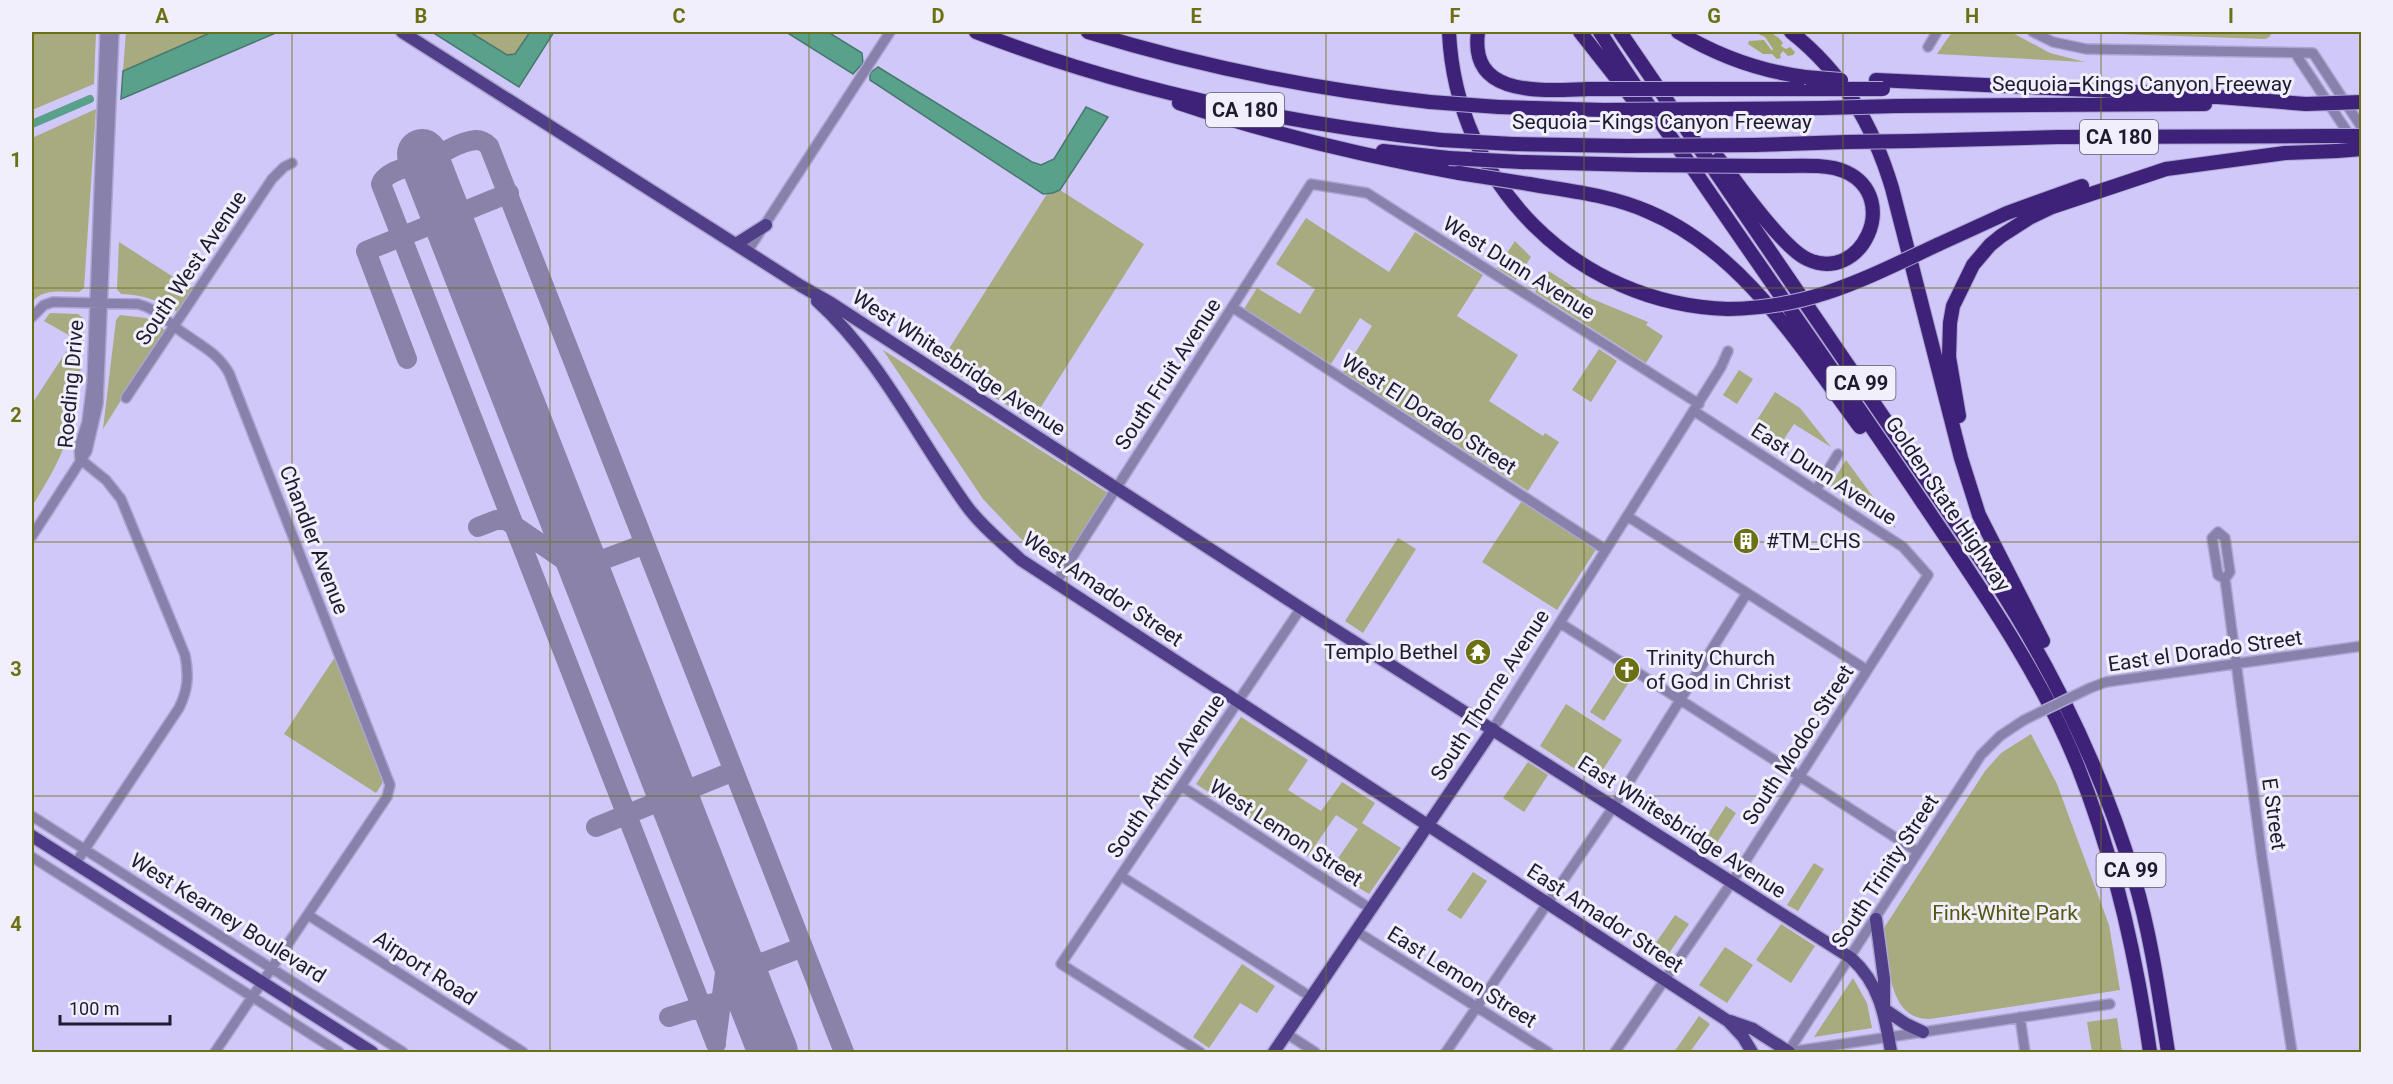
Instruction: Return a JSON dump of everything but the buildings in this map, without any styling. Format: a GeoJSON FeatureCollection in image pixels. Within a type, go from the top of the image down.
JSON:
{"type":"FeatureCollection","features":[{"type":"Feature","properties":{"kind":"highway","name":"Sequoia–Kings Canyon Freeway"},"geometry":{"type":"LineString","coordinates":[[976,32],[1053,59],[1168,93],[1233,108],[1333,126],[1441,140],[1627,146],[2058,137],[2361,136]]}},
{"type":"Feature","properties":{"kind":"highway","name":"Sequoia–Kings Canyon Freeway"},"geometry":{"type":"LineString","coordinates":[[1088,32],[1243,74],[1368,95],[1499,107],[1604,110],[2306,104]]}},
{"type":"Feature","properties":{"kind":"highway"},"geometry":{"type":"LineString","coordinates":[[1449,32],[1456,85],[1471,133],[1503,190],[1534,226],[1574,259],[1638,292],[1677,303],[1728,309],[1774,306],[1817,297],[2044,198],[2094,182],[2166,169],[2285,153],[2361,149]]}},
{"type":"Feature","properties":{"kind":"highway"},"geometry":{"type":"LineString","coordinates":[[1478,32],[1481,60],[1490,73],[1502,83],[1525,88],[1709,89],[1808,83],[1879,84],[2180,94],[2306,104]]}},
{"type":"Feature","properties":{"kind":"highway"},"geometry":{"type":"LineString","coordinates":[[1580,32],[1754,258]]}},
{"type":"Feature","properties":{"kind":"highway","name":"Golden State Highway"},"geometry":{"type":"LineString","coordinates":[[1600,32],[1973,577],[2026,662],[2078,765],[2119,889],[2142,999],[2148,1053]]}},
{"type":"Feature","properties":{"kind":"highway"},"geometry":{"type":"LineString","coordinates":[[1292,138],[1449,158],[1521,162],[1642,165],[1763,166],[1827,168],[1845,172],[1853,177],[1869,196],[1873,211],[1871,228],[1860,249],[1841,261],[1826,263],[1808,260],[1795,251],[1734,179],[1622,32]]}},
{"type":"Feature","properties":{"kind":"highway","name":"Golden State Highway"},"geometry":{"type":"LineString","coordinates":[[1622,32],[1989,570],[2039,650],[2086,745],[2114,817],[2134,879],[2151,951],[2170,1053]]}},
{"type":"Feature","properties":{"kind":"highway"},"geometry":{"type":"LineString","coordinates":[[1678,32],[1737,62],[1808,83]]}},
{"type":"Feature","properties":{"kind":"highway"},"geometry":{"type":"LineString","coordinates":[[1791,32],[1825,63],[1851,94],[1869,125],[1883,160],[1972,495],[1994,548],[2043,640],[2086,745]]}},
{"type":"Feature","properties":{"kind":"highway"},"geometry":{"type":"LineString","coordinates":[[1053,59],[1155,96],[1292,138],[1398,162],[1600,196],[1648,211],[1686,231],[1721,256],[1742,276],[1779,320],[1973,577]]}},
{"type":"Feature","properties":{"kind":"highway","name":"CA 180"},"geometry":{"type":"LineString","coordinates":[[2306,104],[2361,102]]}},
{"type":"Feature","properties":{"kind":"highway"},"geometry":{"type":"LineString","coordinates":[[1972,495],[1951,373],[1948,340],[1953,306],[1973,265],[1990,245],[2029,218],[2076,197],[2166,169]]}},
{"type":"Feature","properties":{"kind":"main road","name":"West Whitesbridge Avenue"},"geometry":{"type":"LineString","coordinates":[[402,32],[831,303],[1301,608],[1493,729]]}},
{"type":"Feature","properties":{"kind":"main road"},"geometry":{"type":"LineString","coordinates":[[736,244],[765,225]]}},
{"type":"Feature","properties":{"kind":"main road","name":"West Amador Street"},"geometry":{"type":"LineString","coordinates":[[801,286],[839,321],[869,358],[967,507],[1021,560],[1429,824]]}},
{"type":"Feature","properties":{"kind":"main road","name":"East Whitesbridge Avenue"},"geometry":{"type":"LineString","coordinates":[[1493,729],[1851,958],[1866,975],[1884,1009]]}},
{"type":"Feature","properties":{"kind":"main road","name":"South Thorne Avenue"},"geometry":{"type":"LineString","coordinates":[[1274,1053],[1493,729]]}},
{"type":"Feature","properties":{"kind":"main road","name":"East Amador Street"},"geometry":{"type":"LineString","coordinates":[[1429,824],[1547,904],[1728,1021],[1743,1037],[1752,1053]]}},
{"type":"Feature","properties":{"kind":"main road","name":"West Kearney Boulevard"},"geometry":{"type":"LineString","coordinates":[[32,836],[372,1053]]}},
{"type":"Feature","properties":{"kind":"main road"},"geometry":{"type":"LineString","coordinates":[[1876,919],[1884,979],[1884,1009],[1891,1053]]}},
{"type":"Feature","properties":{"kind":"main road"},"geometry":{"type":"LineString","coordinates":[[1884,1009],[1923,1032]]}},
{"type":"Feature","properties":{"kind":"main road"},"geometry":{"type":"LineString","coordinates":[[1728,1021],[1753,1029],[1788,1052]]}},
{"type":"Feature","properties":{"kind":"street","name":"Roeding Drive"},"geometry":{"type":"LineString","coordinates":[[100,303],[105,32]]}},
{"type":"Feature","properties":{"kind":"street","name":"Roeding Drive"},"geometry":{"type":"LineString","coordinates":[[80,459],[79,447],[90,404],[100,303],[114,32]]}},
{"type":"Feature","properties":{"kind":"street"},"geometry":{"type":"LineString","coordinates":[[747,252],[890,32]]}},
{"type":"Feature","properties":{"kind":"street"},"geometry":{"type":"LineString","coordinates":[[1928,46],[1937,32]]}},
{"type":"Feature","properties":{"kind":"street"},"geometry":{"type":"LineString","coordinates":[[2033,32],[2053,42],[2086,49],[2313,53],[2361,128]]}},
{"type":"Feature","properties":{"kind":"street"},"geometry":{"type":"LineString","coordinates":[[2295,53],[2361,153]]}},
{"type":"Feature","properties":{"kind":"street","name":"South West Avenue"},"geometry":{"type":"LineString","coordinates":[[126,398],[272,179],[284,167],[292,163]]}},
{"type":"Feature","properties":{"kind":"street","name":"South Fruit Avenue"},"geometry":{"type":"LineString","coordinates":[[1055,584],[1311,184]]}},
{"type":"Feature","properties":{"kind":"street","name":"West Dunn Avenue"},"geometry":{"type":"LineString","coordinates":[[1311,184],[1367,193],[1696,407]]}},
{"type":"Feature","properties":{"kind":"street","name":"Chandler Avenue"},"geometry":{"type":"LineString","coordinates":[[32,317],[44,305],[68,301],[147,306],[166,317],[215,354],[229,373],[390,789],[387,797],[308,915]]}},
{"type":"Feature","properties":{"kind":"street","name":"West El Dorado Street"},"geometry":{"type":"LineString","coordinates":[[1232,308],[1606,550]]}},
{"type":"Feature","properties":{"kind":"street","name":"South Thorne Avenue"},"geometry":{"type":"LineString","coordinates":[[1493,729],[1721,367],[1728,351]]}},
{"type":"Feature","properties":{"kind":"street","name":"East Dunn Avenue"},"geometry":{"type":"LineString","coordinates":[[1696,407],[1815,490],[1903,547],[1928,575]]}},
{"type":"Feature","properties":{"kind":"street"},"geometry":{"type":"LineString","coordinates":[[1815,490],[1838,454]]}},
{"type":"Feature","properties":{"kind":"street"},"geometry":{"type":"LineString","coordinates":[[32,536],[80,459],[106,480],[127,509],[185,655],[188,676],[187,688],[179,708],[75,864]]}},
{"type":"Feature","properties":{"kind":"street"},"geometry":{"type":"LineString","coordinates":[[1627,516],[1867,670]]}},
{"type":"Feature","properties":{"kind":"street","name":"South Modoc Street"},"geometry":{"type":"LineString","coordinates":[[1615,1053],[1731,882],[1928,575]]}},
{"type":"Feature","properties":{"kind":"street","name":"E Street"},"geometry":{"type":"LineString","coordinates":[[2225,579],[2292,1053]]}},
{"type":"Feature","properties":{"kind":"street"},"geometry":{"type":"LineString","coordinates":[[1446,1053],[1614,806],[1747,593]]}},
{"type":"Feature","properties":{"kind":"street","name":"South Arthur Avenue"},"geometry":{"type":"LineString","coordinates":[[1200,1053],[1061,964],[1301,608]]}},
{"type":"Feature","properties":{"kind":"street"},"geometry":{"type":"LineString","coordinates":[[1560,623],[1918,852]]}},
{"type":"Feature","properties":{"kind":"street","name":"East el Dorado Street"},"geometry":{"type":"LineString","coordinates":[[2024,720],[2106,682],[2361,646]]}},
{"type":"Feature","properties":{"kind":"street","name":"South Trinity Street"},"geometry":{"type":"LineString","coordinates":[[1788,1052],[1981,755],[2000,736],[2024,720]]}},
{"type":"Feature","properties":{"kind":"street","name":"West Lemon Street"},"geometry":{"type":"LineString","coordinates":[[1181,786],[1371,909]]}},
{"type":"Feature","properties":{"kind":"street","name":"West Kearney Boulevard"},"geometry":{"type":"LineString","coordinates":[[32,816],[403,1053]]}},
{"type":"Feature","properties":{"kind":"street"},"geometry":{"type":"LineString","coordinates":[[32,856],[339,1053]]}},
{"type":"Feature","properties":{"kind":"street"},"geometry":{"type":"LineString","coordinates":[[1121,876],[1311,998]]}},
{"type":"Feature","properties":{"kind":"street"},"geometry":{"type":"LineString","coordinates":[[215,1053],[308,915]]}},
{"type":"Feature","properties":{"kind":"street","name":"Airport Road"},"geometry":{"type":"LineString","coordinates":[[308,915],[523,1053]]}},
{"type":"Feature","properties":{"kind":"street","name":"East Lemon Street"},"geometry":{"type":"LineString","coordinates":[[1356,932],[1477,1006],[1548,1053]]}},
{"type":"Feature","properties":{"kind":"street"},"geometry":{"type":"LineString","coordinates":[[1788,1052],[2110,1004]]}},
{"type":"Feature","properties":{"kind":"street"},"geometry":{"type":"LineString","coordinates":[[2020,1017],[2025,1053]]}},
{"type":"Feature","properties":{"kind":"street"},"geometry":{"type":"LineString","coordinates":[[1287,1034],[1315,1053]]}},
{"type":"Feature","properties":{"kind":"green space"},"geometry":{"type":"Polygon","coordinates":[[[32,32],[96,32],[94,84],[32,110],[32,32]]]}},
{"type":"Feature","properties":{"kind":"green space"},"geometry":{"type":"Polygon","coordinates":[[[126,32],[212,32],[123,71],[126,32]]]}},
{"type":"Feature","properties":{"kind":"green space"},"geometry":{"type":"Polygon","coordinates":[[[470,32],[530,32],[515,54],[507,55],[470,32]]]}},
{"type":"Feature","properties":{"kind":"green space"},"geometry":{"type":"Polygon","coordinates":[[[1952,32],[2011,32],[2050,53],[2085,62],[1937,54],[1952,32]]]}},
{"type":"Feature","properties":{"kind":"green space"},"geometry":{"type":"Polygon","coordinates":[[[2058,32],[2272,32],[2266,39],[2058,32]]]}},
{"type":"Feature","properties":{"kind":"green space"},"geometry":{"type":"Polygon","coordinates":[[[96,109],[84,288],[79,292],[47,293],[32,302],[32,138],[96,109]]]}},
{"type":"Feature","properties":{"kind":"green space"},"geometry":{"type":"Polygon","coordinates":[[[1060,190],[1144,244],[1032,421],[940,363],[1047,194],[1060,190]]]}},
{"type":"Feature","properties":{"kind":"green space"},"geometry":{"type":"Polygon","coordinates":[[[1306,218],[1389,272],[1415,232],[1483,275],[1457,316],[1518,355],[1489,401],[1543,436],[1545,433],[1559,442],[1528,491],[1343,372],[1372,326],[1360,318],[1331,364],[1244,309],[1257,288],[1300,314],[1315,289],[1276,264],[1306,218]]]}},
{"type":"Feature","properties":{"kind":"green space"},"geometry":{"type":"Polygon","coordinates":[[[1515,241],[1531,257],[1516,280],[1497,268],[1515,241]]]}},
{"type":"Feature","properties":{"kind":"green space"},"geometry":{"type":"Polygon","coordinates":[[[119,242],[192,289],[177,312],[150,299],[121,294],[117,289],[119,242]]]}},
{"type":"Feature","properties":{"kind":"green space"},"geometry":{"type":"Polygon","coordinates":[[[1549,271],[1590,298],[1648,322],[1646,325],[1663,336],[1646,363],[1535,292],[1549,271]]]}},
{"type":"Feature","properties":{"kind":"green space"},"geometry":{"type":"Polygon","coordinates":[[[50,313],[78,314],[83,318],[84,344],[44,321],[50,313]]]}},
{"type":"Feature","properties":{"kind":"green space"},"geometry":{"type":"Polygon","coordinates":[[[120,315],[146,318],[165,330],[103,429],[116,320],[120,315]]]}},
{"type":"Feature","properties":{"kind":"green space"},"geometry":{"type":"Polygon","coordinates":[[[1599,349],[1617,361],[1591,402],[1572,390],[1599,349]]]}},
{"type":"Feature","properties":{"kind":"green space"},"geometry":{"type":"Polygon","coordinates":[[[67,350],[81,359],[73,419],[53,471],[32,506],[32,404],[67,350]]]}},
{"type":"Feature","properties":{"kind":"green space"},"geometry":{"type":"Polygon","coordinates":[[[883,350],[1108,493],[1058,569],[1019,537],[983,499],[883,350]]]}},
{"type":"Feature","properties":{"kind":"green space"},"geometry":{"type":"Polygon","coordinates":[[[1739,370],[1753,379],[1737,404],[1723,395],[1739,370]]]}},
{"type":"Feature","properties":{"kind":"green space"},"geometry":{"type":"Polygon","coordinates":[[[1775,392],[1800,408],[1831,447],[1794,424],[1776,451],[1748,434],[1775,392]]]}},
{"type":"Feature","properties":{"kind":"green space"},"geometry":{"type":"Polygon","coordinates":[[[1846,460],[1896,528],[1830,486],[1846,460]]]}},
{"type":"Feature","properties":{"kind":"green space"},"geometry":{"type":"Polygon","coordinates":[[[1523,499],[1597,548],[1557,610],[1482,562],[1523,499]]]}},
{"type":"Feature","properties":{"kind":"green space"},"geometry":{"type":"Polygon","coordinates":[[[1398,538],[1416,549],[1363,633],[1345,621],[1398,538]]]}},
{"type":"Feature","properties":{"kind":"green space"},"geometry":{"type":"Polygon","coordinates":[[[335,657],[382,778],[382,784],[376,793],[284,734],[335,657]]]}},
{"type":"Feature","properties":{"kind":"green space"},"geometry":{"type":"Polygon","coordinates":[[[1617,670],[1631,679],[1604,721],[1590,712],[1617,670]]]}},
{"type":"Feature","properties":{"kind":"green space"},"geometry":{"type":"Polygon","coordinates":[[[1566,704],[1622,740],[1595,782],[1540,746],[1566,704]]]}},
{"type":"Feature","properties":{"kind":"green space"},"geometry":{"type":"Polygon","coordinates":[[[1241,717],[1308,760],[1288,790],[1321,811],[1342,782],[1375,803],[1362,823],[1401,848],[1369,894],[1330,870],[1358,829],[1336,815],[1308,856],[1196,784],[1241,717]]]}},
{"type":"Feature","properties":{"kind":"green space","name":"Fink-White Park"},"geometry":{"type":"Polygon","coordinates":[[[2031,734],[2057,784],[2109,925],[2120,990],[1930,1019],[1916,1017],[1897,999],[1889,970],[1884,928],[1985,771],[2001,753],[2031,734]]]}},
{"type":"Feature","properties":{"kind":"green space"},"geometry":{"type":"Polygon","coordinates":[[[1528,762],[1548,775],[1524,812],[1503,798],[1528,762]]]}},
{"type":"Feature","properties":{"kind":"green space"},"geometry":{"type":"Polygon","coordinates":[[[1726,806],[1736,813],[1709,855],[1699,848],[1726,806]]]}},
{"type":"Feature","properties":{"kind":"green space"},"geometry":{"type":"Polygon","coordinates":[[[1814,863],[1824,869],[1798,911],[1787,905],[1814,863]]]}},
{"type":"Feature","properties":{"kind":"green space"},"geometry":{"type":"Polygon","coordinates":[[[1473,872],[1487,881],[1461,919],[1447,910],[1473,872]]]}},
{"type":"Feature","properties":{"kind":"green space"},"geometry":{"type":"Polygon","coordinates":[[[1675,915],[1689,924],[1663,962],[1649,953],[1675,915]]]}},
{"type":"Feature","properties":{"kind":"green space"},"geometry":{"type":"Polygon","coordinates":[[[1781,924],[1815,946],[1791,983],[1756,960],[1781,924]]]}},
{"type":"Feature","properties":{"kind":"green space"},"geometry":{"type":"Polygon","coordinates":[[[1725,947],[1753,965],[1727,1003],[1699,985],[1725,947]]]}},
{"type":"Feature","properties":{"kind":"green space"},"geometry":{"type":"Polygon","coordinates":[[[1242,964],[1275,986],[1257,1013],[1240,1003],[1209,1048],[1193,1037],[1242,964]]]}},
{"type":"Feature","properties":{"kind":"green space"},"geometry":{"type":"Polygon","coordinates":[[[1853,978],[1867,1003],[1872,1028],[1814,1037],[1853,978]]]}},
{"type":"Feature","properties":{"kind":"green space"},"geometry":{"type":"Polygon","coordinates":[[[1699,1016],[1710,1024],[1690,1052],[1674,1052],[1699,1016]]]}},
{"type":"Feature","properties":{"kind":"green space"},"geometry":{"type":"Polygon","coordinates":[[[2117,1018],[2122,1052],[2092,1052],[2087,1022],[2117,1018]]]}},
{"type":"Feature","properties":{"kind":"shaded area"},"geometry":{"type":"Polygon","coordinates":[[[212,32],[278,32],[121,99],[123,71],[212,32]]]}},
{"type":"Feature","properties":{"kind":"shaded area"},"geometry":{"type":"Polygon","coordinates":[[[432,32],[470,32],[507,55],[515,54],[530,32],[554,32],[519,87],[432,32]]]}},
{"type":"Feature","properties":{"kind":"shaded area"},"geometry":{"type":"Polygon","coordinates":[[[786,32],[828,32],[862,53],[863,63],[853,74],[786,32]]]}},
{"type":"Feature","properties":{"kind":"shaded area"},"geometry":{"type":"Polygon","coordinates":[[[1754,32],[1774,34],[1783,43],[1781,46],[1786,49],[1790,47],[1795,52],[1788,56],[1783,51],[1781,58],[1777,59],[1772,54],[1763,54],[1748,44],[1749,41],[1764,40],[1772,51],[1773,49],[1765,37],[1754,32]]]}},
{"type":"Feature","properties":{"kind":"shaded area"},"geometry":{"type":"Polygon","coordinates":[[[878,67],[1032,162],[1041,165],[1054,159],[1086,107],[1108,117],[1060,190],[1043,194],[870,80],[870,73],[878,67]]]}},
{"type":"Feature","properties":{"kind":"waterway"},"geometry":{"type":"LineString","coordinates":[[32,124],[90,99]]}},
{"type":"Feature","properties":{"kind":"taxiway"},"geometry":{"type":"LineString","coordinates":[[433,182],[430,166],[443,153],[476,140],[489,146],[844,1052]]}},
{"type":"Feature","properties":{"kind":"taxiway"},"geometry":{"type":"LineString","coordinates":[[433,182],[422,169],[409,167],[387,176],[381,184],[716,1044]]}},
{"type":"Feature","properties":{"kind":"taxiway"},"geometry":{"type":"LineString","coordinates":[[407,359],[366,251],[509,193]]}},
{"type":"Feature","properties":{"kind":"taxiway"},"geometry":{"type":"LineString","coordinates":[[478,527],[496,520],[506,520],[586,575]]}},
{"type":"Feature","properties":{"kind":"taxiway"},"geometry":{"type":"LineString","coordinates":[[583,567],[645,544]]}},
{"type":"Feature","properties":{"kind":"taxiway"},"geometry":{"type":"LineString","coordinates":[[596,827],[734,771]]}},
{"type":"Feature","properties":{"kind":"taxiway"},"geometry":{"type":"LineString","coordinates":[[716,1041],[729,942]]}},
{"type":"Feature","properties":{"kind":"taxiway"},"geometry":{"type":"LineString","coordinates":[[741,971],[803,947]]}},
{"type":"Feature","properties":{"kind":"taxiway"},"geometry":{"type":"LineString","coordinates":[[669,1017],[713,1003]]}},
{"type":"Feature","properties":{"kind":"runway"},"geometry":{"type":"LineString","coordinates":[[422,154],[773,1052]]}},
{"type":"Feature","properties":{"kind":"place","name":"#TM_CHS"},"geometry":{"type":"Point","coordinates":[1746,541]}},
{"type":"Feature","properties":{"kind":"place","name":"Templo Bethel"},"geometry":{"type":"Point","coordinates":[1478,652]}},
{"type":"Feature","properties":{"kind":"place","name":"Trinity Church of God in Christ"},"geometry":{"type":"Point","coordinates":[1627,670]}}]}
